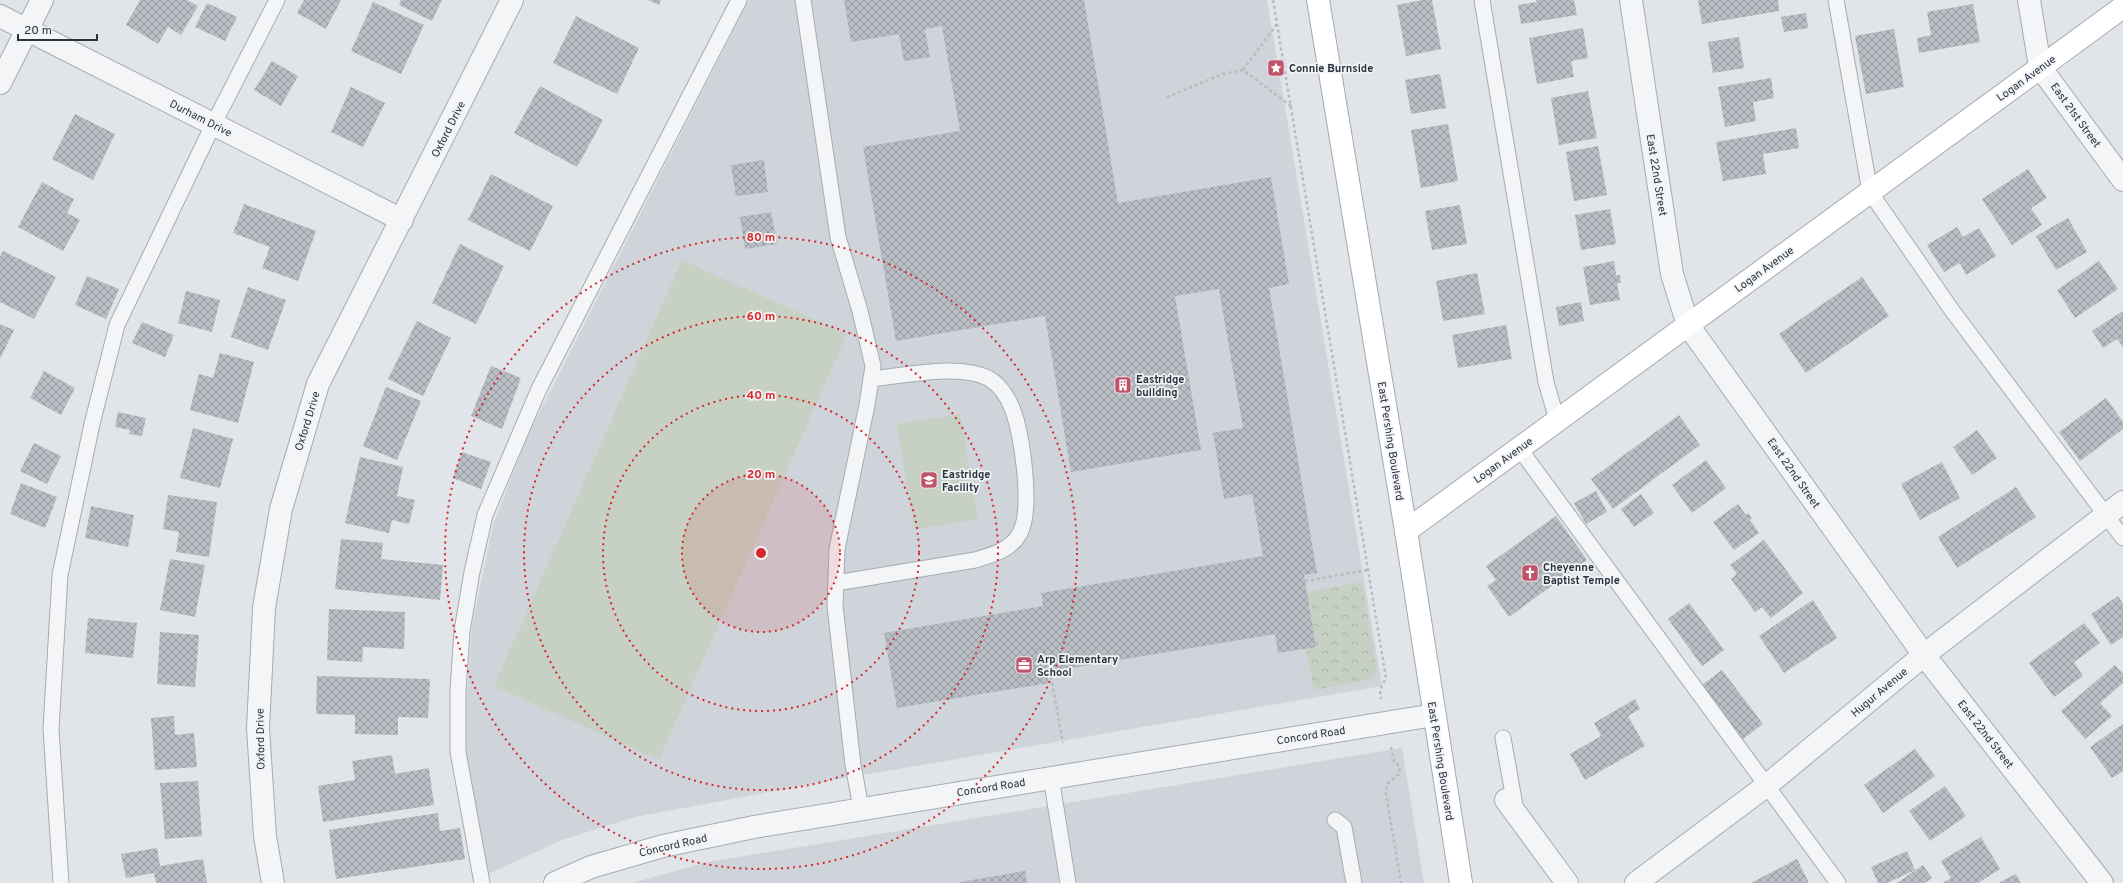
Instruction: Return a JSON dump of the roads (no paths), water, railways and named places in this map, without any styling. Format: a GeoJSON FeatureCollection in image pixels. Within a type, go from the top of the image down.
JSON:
{"type":"FeatureCollection","features":[{"type":"Feature","properties":{"kind":"main road","name":"East Pershing Boulevard"},"geometry":{"type":"LineString","coordinates":[[1318,0],[1406,531],[1461,883]]}},
{"type":"Feature","properties":{"kind":"main road","name":"Logan Avenue"},"geometry":{"type":"LineString","coordinates":[[1406,531],[2123,7]]}},
{"type":"Feature","properties":{"kind":"street"},"geometry":{"type":"LineString","coordinates":[[0,83],[42,0]]}},
{"type":"Feature","properties":{"kind":"street","name":"Oxford Drive"},"geometry":{"type":"LineString","coordinates":[[273,883],[265,836],[258,728],[264,608],[281,509],[318,384],[512,0]]}},
{"type":"Feature","properties":{"kind":"street","name":"East 22nd Street"},"geometry":{"type":"LineString","coordinates":[[1631,0],[1672,274],[1688,325],[1924,655],[2102,883]]}},
{"type":"Feature","properties":{"kind":"street","name":"East 21st Street"},"geometry":{"type":"LineString","coordinates":[[2029,0],[2040,67],[2123,180]]}},
{"type":"Feature","properties":{"kind":"street","name":"Durham Drive"},"geometry":{"type":"LineString","coordinates":[[0,16],[402,220]]}},
{"type":"Feature","properties":{"kind":"street","name":"Hugur Avenue"},"geometry":{"type":"LineString","coordinates":[[1636,883],[1766,786],[1924,655],[2105,514],[2123,502]]}},
{"type":"Feature","properties":{"kind":"street","name":"Concord Road"},"geometry":{"type":"LineString","coordinates":[[555,883],[591,867],[663,846],[861,808],[1434,715]]}},
{"type":"Feature","properties":{"kind":"street"},"geometry":{"type":"LineString","coordinates":[[1511,807],[1567,883]]}},
{"type":"Feature","properties":{"kind":"lane"},"geometry":{"type":"LineString","coordinates":[[61,883],[51,729],[60,575],[92,424],[118,325],[213,124],[277,0]]}},
{"type":"Feature","properties":{"kind":"lane"},"geometry":{"type":"LineString","coordinates":[[482,883],[458,752],[458,690],[462,630],[472,572],[485,515],[539,389],[739,0]]}},
{"type":"Feature","properties":{"kind":"lane"},"geometry":{"type":"LineString","coordinates":[[803,0],[838,237],[860,311],[873,366],[837,548],[835,606],[853,765],[861,808]]}},
{"type":"Feature","properties":{"kind":"lane"},"geometry":{"type":"LineString","coordinates":[[1482,0],[1546,382],[1557,420]]}},
{"type":"Feature","properties":{"kind":"lane"},"geometry":{"type":"LineString","coordinates":[[1836,0],[1870,192],[1951,309],[2123,538]]}},
{"type":"Feature","properties":{"kind":"lane"},"geometry":{"type":"LineString","coordinates":[[836,583],[975,560],[995,554],[1010,545],[1020,533],[1026,514],[1026,489],[1019,433],[1013,409],[998,384],[988,378],[970,372],[944,372],[871,379]]}},
{"type":"Feature","properties":{"kind":"lane"},"geometry":{"type":"LineString","coordinates":[[1519,448],[1838,883]]}},
{"type":"Feature","properties":{"kind":"lane"},"geometry":{"type":"LineString","coordinates":[[1503,738],[1511,807]]}},
{"type":"Feature","properties":{"kind":"lane"},"geometry":{"type":"LineString","coordinates":[[1051,777],[1068,883]]}},
{"type":"Feature","properties":{"kind":"lane"},"geometry":{"type":"LineString","coordinates":[[1335,820],[1344,827],[1354,883]]}},
{"type":"Feature","properties":{"kind":"place","name":"Connie Burnside"},"geometry":{"type":"Point","coordinates":[1276,68]}},
{"type":"Feature","properties":{"kind":"place","name":"Eastridge building"},"geometry":{"type":"Point","coordinates":[1123,385]}},
{"type":"Feature","properties":{"kind":"place","name":"Eastridge Facility"},"geometry":{"type":"Point","coordinates":[929,480]}},
{"type":"Feature","properties":{"kind":"place","name":"Cheyenne Baptist Temple"},"geometry":{"type":"Point","coordinates":[1530,573]}},
{"type":"Feature","properties":{"kind":"place","name":"Arp Elementary School"},"geometry":{"type":"Point","coordinates":[1024,665]}}]}
